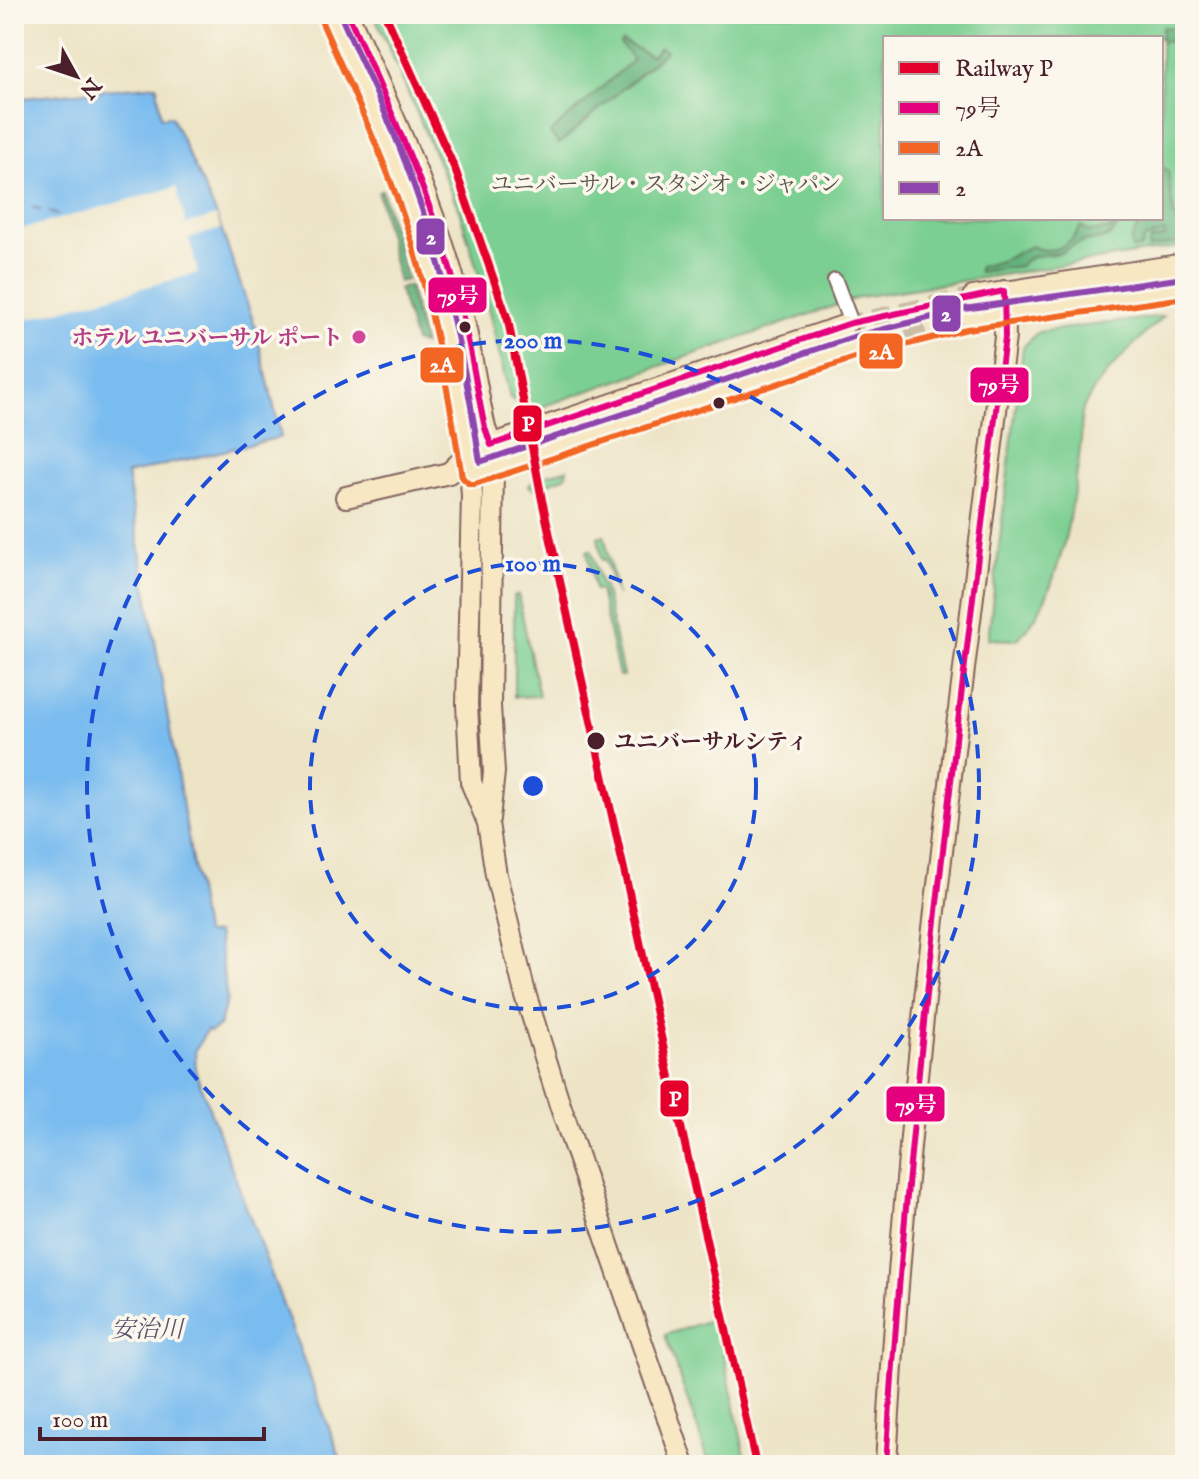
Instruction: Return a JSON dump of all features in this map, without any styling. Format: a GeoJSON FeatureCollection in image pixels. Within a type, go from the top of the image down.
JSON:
{"type":"FeatureCollection","features":[{"type":"Feature","properties":{"kind":"street"},"geometry":{"type":"LineString","coordinates":[[329,14],[393,159],[426,251],[447,338],[469,454],[472,475],[467,704],[471,782],[488,823],[496,875],[525,993],[551,1077],[684,1465]]}},
{"type":"Feature","properties":{"kind":"street"},"geometry":{"type":"LineString","coordinates":[[348,14],[434,220],[457,293],[491,445],[490,706],[494,772],[488,823]]}},
{"type":"Feature","properties":{"kind":"street"},"geometry":{"type":"LineString","coordinates":[[973,297],[1185,264]]}},
{"type":"Feature","properties":{"kind":"street"},"geometry":{"type":"LineString","coordinates":[[449,473],[469,454],[491,445],[847,325],[835,281]]}},
{"type":"Feature","properties":{"kind":"street"},"geometry":{"type":"LineString","coordinates":[[971,318],[1185,288]]}},
{"type":"Feature","properties":{"kind":"street"},"geometry":{"type":"LineString","coordinates":[[886,1465],[903,1211],[1005,337],[1004,291]]}},
{"type":"Feature","properties":{"kind":"street"},"geometry":{"type":"LineString","coordinates":[[346,497],[449,473],[472,475],[848,350]]}},
{"type":"Feature","properties":{"kind":"green space","name":"ユニバーサル・スタジオ・ジャパン"},"geometry":{"type":"Polygon","coordinates":[[[374,14],[1185,14],[1185,246],[860,297],[530,411],[510,398],[483,288],[459,210],[374,14]]]}},
{"type":"Feature","properties":{"kind":"green space"},"geometry":{"type":"Polygon","coordinates":[[[1175,15],[1185,16],[1185,43],[1163,41],[1162,27],[1174,28],[1175,15]]]}},
{"type":"Feature","properties":{"kind":"green space"},"geometry":{"type":"Polygon","coordinates":[[[622,41],[651,56],[660,47],[666,51],[559,144],[550,133],[633,60],[620,43],[622,41]]]}},
{"type":"Feature","properties":{"kind":"green space"},"geometry":{"type":"Polygon","coordinates":[[[1163,167],[1168,171],[1174,217],[1185,218],[1185,242],[1148,248],[1150,240],[1165,237],[1164,232],[1144,239],[1141,248],[1132,249],[1131,241],[1141,220],[1163,220],[1163,167]]]}},
{"type":"Feature","properties":{"kind":"green space"},"geometry":{"type":"Polygon","coordinates":[[[382,190],[407,280],[398,282],[378,192],[382,190]]]}},
{"type":"Feature","properties":{"kind":"green space"},"geometry":{"type":"Polygon","coordinates":[[[1111,220],[1119,220],[1114,232],[1105,238],[1078,244],[1062,252],[1034,257],[1020,266],[979,272],[979,267],[1001,261],[1031,246],[1046,250],[1060,247],[1072,239],[1081,226],[1089,232],[1112,229],[1111,220]]]}},
{"type":"Feature","properties":{"kind":"green space"},"geometry":{"type":"Polygon","coordinates":[[[409,286],[424,345],[415,342],[399,289],[409,286]]]}},
{"type":"Feature","properties":{"kind":"green space"},"geometry":{"type":"Polygon","coordinates":[[[1163,316],[1107,373],[1083,409],[1078,463],[1063,548],[1044,601],[1016,640],[988,639],[1023,347],[1038,332],[1163,316]]]}},
{"type":"Feature","properties":{"kind":"green space"},"geometry":{"type":"Polygon","coordinates":[[[567,469],[566,476],[535,489],[529,486],[535,479],[567,469]]]}},
{"type":"Feature","properties":{"kind":"green space"},"geometry":{"type":"Polygon","coordinates":[[[604,535],[617,596],[605,559],[602,560],[598,537],[604,535]]]}},
{"type":"Feature","properties":{"kind":"green space"},"geometry":{"type":"Polygon","coordinates":[[[591,550],[601,585],[604,586],[623,676],[619,676],[600,590],[595,590],[587,551],[591,550]]]}},
{"type":"Feature","properties":{"kind":"green space"},"geometry":{"type":"Polygon","coordinates":[[[518,595],[539,696],[514,697],[514,596],[518,595]]]}},
{"type":"Feature","properties":{"kind":"green space"},"geometry":{"type":"Polygon","coordinates":[[[479,607],[484,607],[485,773],[480,775],[476,715],[479,607]]]}},
{"type":"Feature","properties":{"kind":"green space"},"geometry":{"type":"Polygon","coordinates":[[[716,1318],[747,1465],[710,1465],[665,1335],[716,1318]]]}},
{"type":"Feature","properties":{"kind":"water","name":"安治川"},"geometry":{"type":"Polygon","coordinates":[[[157,85],[161,117],[171,116],[217,216],[255,326],[281,437],[127,474],[204,932],[217,933],[227,999],[219,1026],[210,1032],[207,1030],[195,1050],[196,1073],[343,1465],[14,1465],[14,99],[157,85]]]}},
{"type":"Feature","properties":{"kind":"pier"},"geometry":{"type":"Polygon","coordinates":[[[176,187],[186,224],[217,216],[221,229],[189,238],[198,273],[28,319],[14,266],[14,231],[176,187]]]}},
{"type":"Feature","properties":{"kind":"ferry route"},"geometry":{"type":"LineString","coordinates":[[14,205],[25,205],[65,217]]}},
{"type":"Feature","properties":{"kind":"tunnel"},"geometry":{"type":"LineString","coordinates":[[843,326],[973,297]]}},
{"type":"Feature","properties":{"kind":"tunnel"},"geometry":{"type":"LineString","coordinates":[[848,350],[971,318]]}},
{"type":"Feature","properties":{"kind":"rail line","name":"P"},"geometry":{"type":"LineString","coordinates":[[385,14],[455,169],[508,320],[542,500],[756,1465]]}},
{"type":"Feature","properties":{"kind":"transit line","name":"2"},"geometry":{"type":"LineString","coordinates":[[340,14],[397,141],[430,233],[459,347],[480,462],[853,337],[964,309],[1184,278]]}},
{"type":"Feature","properties":{"kind":"transit line","name":"79号"},"geometry":{"type":"LineString","coordinates":[[348,14],[407,150],[446,254],[461,306],[491,445],[851,323],[1004,291],[1005,337],[922,1041],[886,1465]]}},
{"type":"Feature","properties":{"kind":"transit line","name":"2A"},"geometry":{"type":"LineString","coordinates":[[320,18],[379,152],[409,232],[436,336],[462,477],[469,484],[858,357],[967,329],[1185,298]]}},
{"type":"Feature","properties":{"kind":"place","name":"ホテル ユニバーサル ポート"},"geometry":{"type":"Point","coordinates":[359,337]}},
{"type":"Feature","properties":{"kind":"place","name":"ユニバーサルシティ"},"geometry":{"type":"Point","coordinates":[596,741]}}]}
